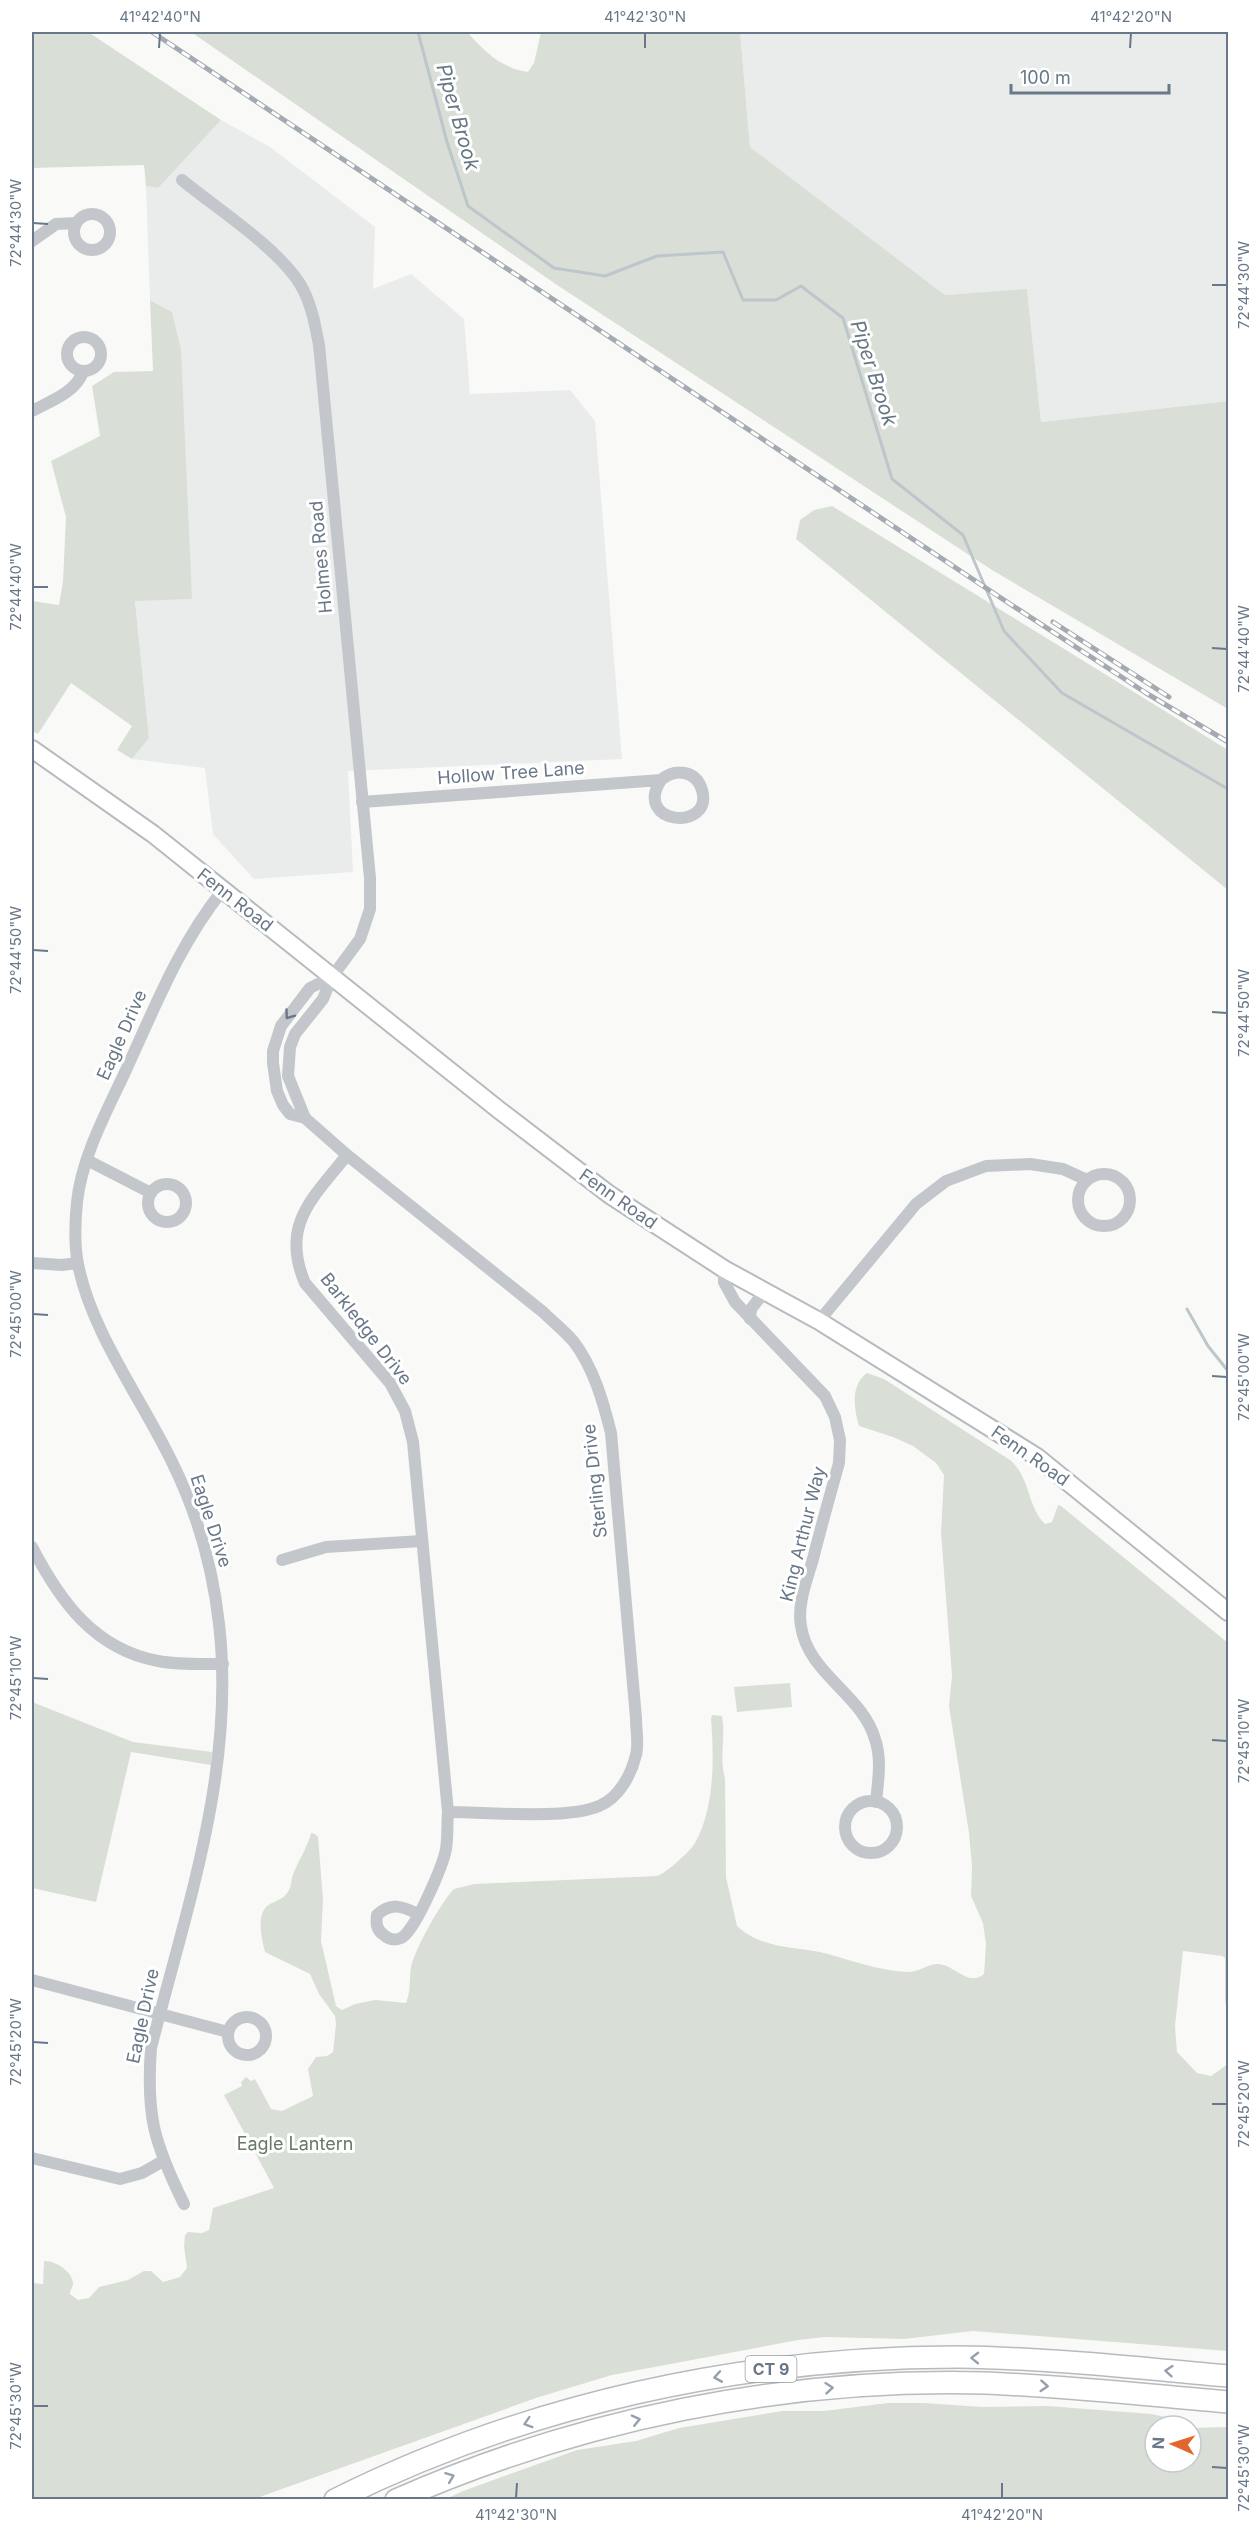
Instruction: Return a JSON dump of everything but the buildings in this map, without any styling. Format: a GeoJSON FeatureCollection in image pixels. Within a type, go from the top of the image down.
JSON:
{"type":"FeatureCollection","features":[{"type":"Feature","properties":{"kind":"highway","name":"CT 9"},"geometry":{"type":"LineString","coordinates":[[335,2499],[444,2452],[531,2422],[634,2393],[760,2370],[859,2361],[958,2357],[1041,2360],[1228,2376]]}},
{"type":"Feature","properties":{"kind":"highway","name":"CT 9"},"geometry":{"type":"LineString","coordinates":[[396,2499],[476,2468],[575,2435],[680,2410],[782,2393],[874,2385],[983,2383],[1228,2402]]}},
{"type":"Feature","properties":{"kind":"street","name":"Holmes Road"},"geometry":{"type":"LineString","coordinates":[[182,180],[279,258],[300,284],[313,315],[320,345],[370,878],[370,909],[360,939],[332,977]]}},
{"type":"Feature","properties":{"kind":"street"},"geometry":{"type":"LineString","coordinates":[[32,241],[56,224],[76,223]]}},
{"type":"Feature","properties":{"kind":"street"},"geometry":{"type":"LineString","coordinates":[[32,411],[61,396],[79,381],[83,372]]}},
{"type":"Feature","properties":{"kind":"street","name":"Fenn Road"},"geometry":{"type":"LineString","coordinates":[[32,749],[153,834],[585,1177],[649,1222],[724,1269],[819,1321],[1036,1456],[1228,1612]]}},
{"type":"Feature","properties":{"kind":"street","name":"Hollow Tree Lane"},"geometry":{"type":"LineString","coordinates":[[363,802],[661,780]]}},
{"type":"Feature","properties":{"kind":"street","name":"Eagle Drive"},"geometry":{"type":"LineString","coordinates":[[184,2204],[163,2161],[151,2120],[148,2084],[151,2048],[208,1822],[218,1768],[223,1713],[223,1664],[219,1621],[201,1539],[188,1501],[174,1466],[99,1326],[77,1263],[76,1232],[77,1199],[87,1160],[167,981],[192,931],[222,891]]}},
{"type":"Feature","properties":{"kind":"street","name":"Sterling Drive"},"geometry":{"type":"LineString","coordinates":[[332,977],[323,999],[295,1034],[290,1047],[288,1076],[305,1118],[543,1312],[573,1341],[602,1396],[611,1433],[636,1718],[636,1754],[626,1781],[601,1806],[574,1813],[448,1812]]}},
{"type":"Feature","properties":{"kind":"street","name":"Barkledge Drive"},"geometry":{"type":"LineString","coordinates":[[348,1155],[307,1205],[298,1226],[295,1246],[297,1264],[305,1283],[390,1383],[405,1411],[413,1442],[448,1812],[446,1849],[439,1874],[418,1914]]}},
{"type":"Feature","properties":{"kind":"street"},"geometry":{"type":"LineString","coordinates":[[87,1160],[151,1192]]}},
{"type":"Feature","properties":{"kind":"street"},"geometry":{"type":"LineString","coordinates":[[819,1321],[916,1204],[946,1180],[986,1166],[1030,1164],[1063,1169],[1087,1180],[1103,1173],[1112,1174],[1127,1185],[1131,1203],[1123,1219],[1107,1227],[1099,1226],[1084,1218],[1078,1203],[1081,1186],[1087,1180]]}},
{"type":"Feature","properties":{"kind":"street"},"geometry":{"type":"LineString","coordinates":[[32,1263],[62,1265],[77,1263]]}},
{"type":"Feature","properties":{"kind":"street","name":"King Arthur Way"},"geometry":{"type":"LineString","coordinates":[[724,1269],[724,1281],[728,1292],[750,1319],[825,1396],[835,1417],[840,1440],[839,1462],[802,1598],[801,1626],[809,1651],[865,1716],[876,1739],[880,1770],[876,1802]]}},
{"type":"Feature","properties":{"kind":"street"},"geometry":{"type":"LineString","coordinates":[[750,1319],[751,1309],[765,1291]]}},
{"type":"Feature","properties":{"kind":"street"},"geometry":{"type":"LineString","coordinates":[[282,1560],[326,1547],[421,1541]]}},
{"type":"Feature","properties":{"kind":"street"},"geometry":{"type":"LineString","coordinates":[[32,1547],[36,1568],[75,1616],[99,1635],[129,1653],[158,1661],[223,1664]]}},
{"type":"Feature","properties":{"kind":"street"},"geometry":{"type":"LineString","coordinates":[[867,1802],[876,1802],[891,1811],[897,1828],[895,1836],[884,1850],[867,1853],[853,1846],[848,1840],[845,1826],[852,1810],[867,1802]]}},
{"type":"Feature","properties":{"kind":"street"},"geometry":{"type":"LineString","coordinates":[[32,1980],[160,2012],[228,2032]]}},
{"type":"Feature","properties":{"kind":"street"},"geometry":{"type":"LineString","coordinates":[[32,2158],[120,2179],[142,2173],[163,2161]]}},
{"type":"Feature","properties":{"kind":"shaded area"},"geometry":{"type":"Polygon","coordinates":[[[740,32],[1228,32],[1228,401],[1041,422],[1027,290],[945,295],[750,147],[740,32]]]}},
{"type":"Feature","properties":{"kind":"shaded area"},"geometry":{"type":"Polygon","coordinates":[[[221,120],[270,147],[375,227],[373,289],[411,274],[464,319],[470,394],[570,390],[595,421],[622,759],[348,771],[353,872],[254,879],[213,834],[205,768],[132,759],[149,738],[135,600],[192,599],[172,312],[150,300],[146,186],[158,187],[221,120]]]}},
{"type":"Feature","properties":{"kind":"green space"},"geometry":{"type":"Polygon","coordinates":[[[32,32],[88,32],[221,120],[158,188],[146,186],[144,165],[32,168],[32,32]]]}},
{"type":"Feature","properties":{"kind":"green space"},"geometry":{"type":"Polygon","coordinates":[[[191,32],[467,32],[494,58],[510,67],[528,72],[534,63],[541,32],[740,32],[750,147],[945,295],[1027,289],[1041,422],[1228,401],[1228,709],[992,570],[557,285],[191,32]]]}},
{"type":"Feature","properties":{"kind":"green space"},"geometry":{"type":"Polygon","coordinates":[[[150,300],[172,312],[181,350],[192,599],[135,601],[149,738],[132,759],[117,750],[132,726],[71,683],[38,734],[32,731],[32,601],[59,605],[63,581],[66,517],[51,461],[100,436],[92,386],[114,372],[153,371],[150,300]]]}},
{"type":"Feature","properties":{"kind":"green space"},"geometry":{"type":"Polygon","coordinates":[[[832,506],[1228,750],[1228,890],[796,539],[800,520],[814,510],[832,506]]]}},
{"type":"Feature","properties":{"kind":"green space","name":"Eagle Lantern"},"geometry":{"type":"Polygon","coordinates":[[[867,1373],[884,1379],[1010,1460],[1022,1475],[1034,1508],[1045,1524],[1052,1522],[1058,1505],[1061,1506],[1228,1643],[1228,2018],[1225,1999],[1225,1958],[1183,1951],[1175,2026],[1177,2052],[1197,2073],[1211,2076],[1228,2064],[1228,2351],[973,2331],[904,2339],[825,2337],[798,2340],[612,2375],[539,2397],[254,2499],[32,2499],[32,2283],[43,2284],[44,2261],[58,2265],[67,2271],[73,2285],[70,2294],[78,2300],[89,2298],[99,2287],[128,2280],[144,2271],[151,2271],[163,2282],[180,2277],[187,2268],[185,2235],[188,2232],[202,2233],[209,2230],[213,2208],[274,2188],[224,2095],[242,2086],[241,2082],[246,2077],[251,2081],[255,2079],[271,2109],[282,2111],[313,2096],[308,2069],[316,2057],[327,2056],[333,2052],[335,2016],[319,1994],[310,1974],[265,1952],[262,1941],[261,1922],[264,1910],[285,1896],[289,1890],[293,1874],[311,1833],[318,1837],[323,1899],[321,1941],[336,2006],[342,2010],[355,2004],[375,2000],[406,2003],[411,1967],[418,1949],[436,1915],[454,1889],[474,1884],[657,1876],[676,1863],[689,1851],[702,1829],[712,1782],[711,1719],[712,1715],[722,1716],[726,1877],[737,1926],[747,1934],[769,1943],[816,1951],[888,1970],[912,1972],[939,1964],[967,1977],[973,1978],[984,1974],[986,1944],[983,1923],[971,1896],[972,1866],[969,1833],[949,1706],[952,1676],[941,1533],[944,1475],[936,1463],[913,1446],[859,1426],[855,1405],[856,1391],[858,1384],[867,1373]]]}},
{"type":"Feature","properties":{"kind":"green space"},"geometry":{"type":"Polygon","coordinates":[[[790,1683],[792,1707],[737,1712],[734,1687],[790,1683]]]}},
{"type":"Feature","properties":{"kind":"green space"},"geometry":{"type":"Polygon","coordinates":[[[32,1702],[133,1742],[212,1752],[211,1765],[131,1752],[96,1902],[32,1888],[32,1702]]]}},
{"type":"Feature","properties":{"kind":"green space"},"geometry":{"type":"Polygon","coordinates":[[[888,2403],[924,2403],[982,2407],[1047,2406],[1152,2414],[1143,2414],[1143,2474],[1203,2474],[1203,2428],[1228,2427],[1228,2499],[446,2499],[577,2450],[636,2441],[679,2428],[782,2411],[824,2411],[888,2403]]]}},
{"type":"Feature","properties":{"kind":"waterway","name":"Piper Brook"},"geometry":{"type":"LineString","coordinates":[[418,32],[447,142],[468,206],[554,268],[605,276],[657,256],[723,252],[743,300],[776,300],[801,286],[843,318],[892,479],[963,535],[1004,631],[1062,693],[1228,789]]}},
{"type":"Feature","properties":{"kind":"waterway"},"geometry":{"type":"LineString","coordinates":[[1187,1309],[1208,1346],[1228,1371]]}},
{"type":"Feature","properties":{"kind":"railway"},"geometry":{"type":"LineString","coordinates":[[152,32],[1001,598],[1146,693],[1228,742]]}},
{"type":"Feature","properties":{"kind":"railway"},"geometry":{"type":"LineString","coordinates":[[1053,622],[1169,697]]}}]}
